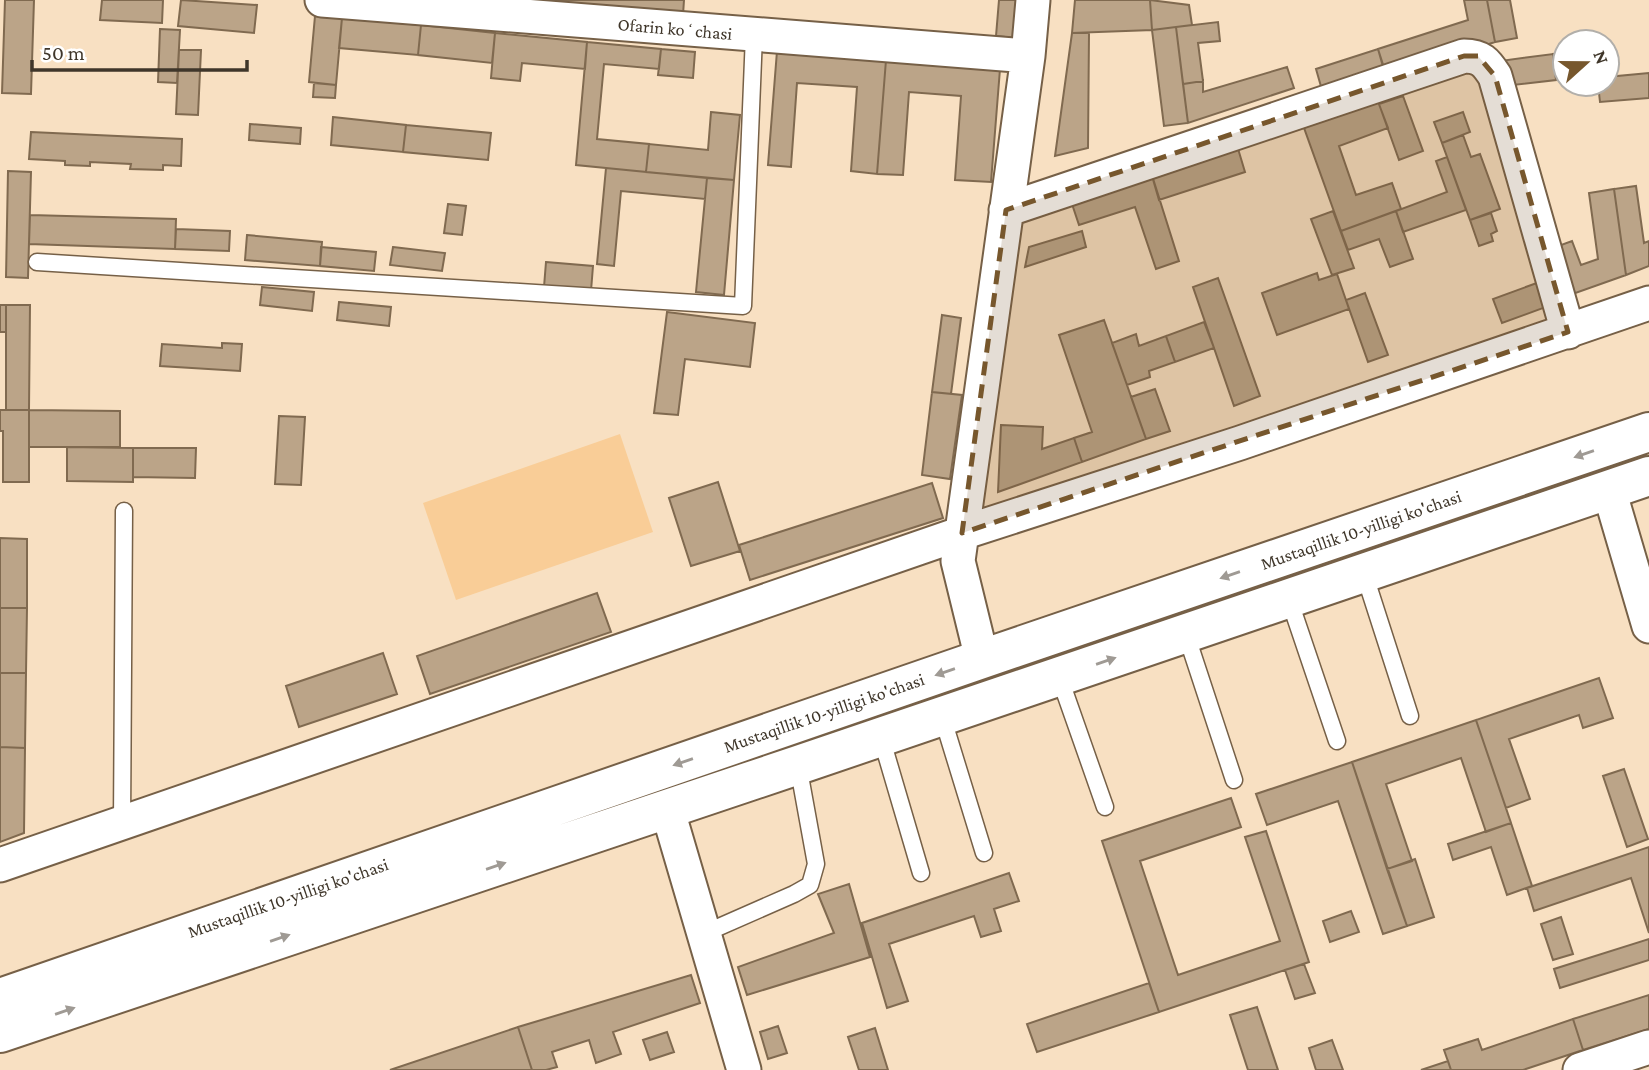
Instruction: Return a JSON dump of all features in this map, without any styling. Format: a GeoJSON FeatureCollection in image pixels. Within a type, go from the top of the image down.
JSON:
{"type":"FeatureCollection","features":[{"type":"Feature","properties":{"kind":"main road","name":"Mustaqillik 10-yilligi ko'chasi"},"geometry":{"type":"LineString","coordinates":[[0,998],[977,641],[1649,432]]}},
{"type":"Feature","properties":{"kind":"main road","name":"Mustaqillik 10-yilligi ko'chasi"},"geometry":{"type":"LineString","coordinates":[[0,1033],[1649,476]]}},
{"type":"Feature","properties":{"kind":"street","name":"Ofarin koʻchasi"},"geometry":{"type":"LineString","coordinates":[[322,0],[1028,56]]}},
{"type":"Feature","properties":{"kind":"street"},"geometry":{"type":"LineString","coordinates":[[977,641],[960,547],[1034,0]]}},
{"type":"Feature","properties":{"kind":"street"},"geometry":{"type":"LineString","coordinates":[[1006,210],[1464,56],[1478,56],[1486,62],[1495,76],[1568,332]]}},
{"type":"Feature","properties":{"kind":"street"},"geometry":{"type":"LineString","coordinates":[[0,865],[960,547],[1240,443],[1649,303]]}},
{"type":"Feature","properties":{"kind":"street"},"geometry":{"type":"LineString","coordinates":[[1609,490],[1649,626]]}},
{"type":"Feature","properties":{"kind":"street"},"geometry":{"type":"LineString","coordinates":[[667,808],[744,1070]]}},
{"type":"Feature","properties":{"kind":"street"},"geometry":{"type":"LineString","coordinates":[[1580,1070],[1649,1047]]}},
{"type":"Feature","properties":{"kind":"lane"},"geometry":{"type":"LineString","coordinates":[[37,262],[743,306],[754,35]]}},
{"type":"Feature","properties":{"kind":"lane"},"geometry":{"type":"LineString","coordinates":[[122,824],[124,511]]}},
{"type":"Feature","properties":{"kind":"lane"},"geometry":{"type":"LineString","coordinates":[[1364,573],[1410,716]]}},
{"type":"Feature","properties":{"kind":"lane"},"geometry":{"type":"LineString","coordinates":[[1289,599],[1337,741]]}},
{"type":"Feature","properties":{"kind":"lane"},"geometry":{"type":"LineString","coordinates":[[1186,634],[1234,780]]}},
{"type":"Feature","properties":{"kind":"lane"},"geometry":{"type":"LineString","coordinates":[[1059,676],[1105,807]]}},
{"type":"Feature","properties":{"kind":"lane"},"geometry":{"type":"LineString","coordinates":[[942,716],[984,853]]}},
{"type":"Feature","properties":{"kind":"lane"},"geometry":{"type":"LineString","coordinates":[[881,737],[921,873]]}},
{"type":"Feature","properties":{"kind":"lane"},"geometry":{"type":"LineString","coordinates":[[703,934],[810,885],[816,864],[798,765]]}},
{"type":"Feature","properties":{"kind":"highlighted area"},"geometry":{"type":"Polygon","coordinates":[[[1464,56],[1478,56],[1495,76],[1568,332],[962,533],[1006,210],[1464,56]]]}},
{"type":"Feature","properties":{"kind":"shaded area"},"geometry":{"type":"Polygon","coordinates":[[[620,434],[653,532],[456,600],[423,503],[620,434]]]}},
{"type":"Feature","properties":{"kind":"building"},"geometry":{"type":"Polygon","coordinates":[[[5,0],[34,0],[31,94],[2,93],[5,0]]]}},
{"type":"Feature","properties":{"kind":"building"},"geometry":{"type":"Polygon","coordinates":[[[102,0],[163,0],[162,23],[100,20],[102,0]]]}},
{"type":"Feature","properties":{"kind":"building"},"geometry":{"type":"Polygon","coordinates":[[[181,0],[257,5],[254,33],[178,26],[181,0]]]}},
{"type":"Feature","properties":{"kind":"building"},"geometry":{"type":"Polygon","coordinates":[[[512,0],[684,0],[683,15],[512,0]]]}},
{"type":"Feature","properties":{"kind":"building"},"geometry":{"type":"Polygon","coordinates":[[[999,0],[1028,0],[1025,39],[996,36],[999,0]]]}},
{"type":"Feature","properties":{"kind":"building"},"geometry":{"type":"Polygon","coordinates":[[[1075,0],[1150,0],[1152,30],[1072,33],[1075,0]]]}},
{"type":"Feature","properties":{"kind":"building"},"geometry":{"type":"Polygon","coordinates":[[[1150,0],[1189,5],[1192,25],[1152,30],[1150,0]]]}},
{"type":"Feature","properties":{"kind":"building"},"geometry":{"type":"Polygon","coordinates":[[[1464,0],[1487,0],[1495,42],[1387,77],[1378,49],[1468,20],[1464,0]]]}},
{"type":"Feature","properties":{"kind":"building"},"geometry":{"type":"Polygon","coordinates":[[[1487,0],[1510,0],[1517,38],[1495,42],[1487,0]]]}},
{"type":"Feature","properties":{"kind":"building"},"geometry":{"type":"Polygon","coordinates":[[[315,16],[342,18],[336,85],[309,82],[315,16]]]}},
{"type":"Feature","properties":{"kind":"building"},"geometry":{"type":"Polygon","coordinates":[[[342,18],[421,25],[418,55],[339,48],[342,18]]]}},
{"type":"Feature","properties":{"kind":"building"},"geometry":{"type":"Polygon","coordinates":[[[1218,22],[1220,41],[1198,43],[1203,81],[1183,84],[1176,27],[1218,22]]]}},
{"type":"Feature","properties":{"kind":"building"},"geometry":{"type":"Polygon","coordinates":[[[421,25],[495,33],[492,63],[418,55],[421,25]]]}},
{"type":"Feature","properties":{"kind":"building"},"geometry":{"type":"Polygon","coordinates":[[[1176,27],[1188,123],[1164,126],[1152,30],[1176,27]]]}},
{"type":"Feature","properties":{"kind":"building"},"geometry":{"type":"Polygon","coordinates":[[[160,29],[180,30],[177,83],[158,82],[160,29]]]}},
{"type":"Feature","properties":{"kind":"building"},"geometry":{"type":"Polygon","coordinates":[[[495,33],[587,42],[585,69],[522,63],[520,81],[491,78],[495,33]]]}},
{"type":"Feature","properties":{"kind":"building"},"geometry":{"type":"Polygon","coordinates":[[[1072,33],[1089,33],[1088,148],[1055,156],[1072,33]]]}},
{"type":"Feature","properties":{"kind":"building"},"geometry":{"type":"Polygon","coordinates":[[[587,42],[661,49],[659,69],[604,64],[597,139],[649,144],[646,172],[576,165],[587,42]]]}},
{"type":"Feature","properties":{"kind":"building"},"geometry":{"type":"Polygon","coordinates":[[[661,49],[695,52],[693,78],[658,75],[661,49]]]}},
{"type":"Feature","properties":{"kind":"building"},"geometry":{"type":"Polygon","coordinates":[[[1378,49],[1384,70],[1322,90],[1316,69],[1378,49]]]}},
{"type":"Feature","properties":{"kind":"building"},"geometry":{"type":"Polygon","coordinates":[[[179,50],[201,50],[198,115],[176,114],[179,50]]]}},
{"type":"Feature","properties":{"kind":"building"},"geometry":{"type":"Polygon","coordinates":[[[777,51],[886,60],[877,174],[851,171],[857,87],[797,83],[791,167],[768,165],[777,51]]]}},
{"type":"Feature","properties":{"kind":"building"},"geometry":{"type":"Polygon","coordinates":[[[1551,54],[1551,81],[1504,86],[1500,61],[1551,54]]]}},
{"type":"Feature","properties":{"kind":"building"},"geometry":{"type":"Polygon","coordinates":[[[886,60],[1000,69],[991,182],[955,180],[961,96],[909,92],[903,175],[877,174],[886,60]]]}},
{"type":"Feature","properties":{"kind":"building"},"geometry":{"type":"Polygon","coordinates":[[[1287,67],[1294,88],[1188,123],[1183,84],[1203,81],[1203,92],[1287,67]]]}},
{"type":"Feature","properties":{"kind":"building"},"geometry":{"type":"Polygon","coordinates":[[[1649,73],[1649,98],[1600,102],[1600,98],[1621,98],[1621,76],[1649,73]]]}},
{"type":"Feature","properties":{"kind":"building"},"geometry":{"type":"Polygon","coordinates":[[[314,83],[336,85],[335,98],[313,97],[314,83]]]}},
{"type":"Feature","properties":{"kind":"building"},"geometry":{"type":"Polygon","coordinates":[[[1403,96],[1423,151],[1399,160],[1379,104],[1403,96]]]}},
{"type":"Feature","properties":{"kind":"building"},"geometry":{"type":"Polygon","coordinates":[[[1377,99],[1388,128],[1339,146],[1356,195],[1392,183],[1401,209],[1341,231],[1303,125],[1377,99]]]}},
{"type":"Feature","properties":{"kind":"building"},"geometry":{"type":"Polygon","coordinates":[[[711,112],[740,115],[734,180],[646,172],[649,144],[708,150],[711,112]]]}},
{"type":"Feature","properties":{"kind":"building"},"geometry":{"type":"Polygon","coordinates":[[[1463,112],[1470,132],[1442,143],[1434,122],[1463,112]]]}},
{"type":"Feature","properties":{"kind":"building"},"geometry":{"type":"Polygon","coordinates":[[[333,117],[406,125],[403,152],[331,145],[333,117]]]}},
{"type":"Feature","properties":{"kind":"building"},"geometry":{"type":"Polygon","coordinates":[[[250,124],[301,128],[300,144],[249,140],[250,124]]]}},
{"type":"Feature","properties":{"kind":"building"},"geometry":{"type":"Polygon","coordinates":[[[406,125],[491,133],[488,160],[403,152],[406,125]]]}},
{"type":"Feature","properties":{"kind":"building"},"geometry":{"type":"Polygon","coordinates":[[[31,132],[182,139],[181,166],[163,165],[163,170],[130,169],[131,164],[90,162],[90,166],[65,165],[65,161],[29,159],[31,132]]]}},
{"type":"Feature","properties":{"kind":"building"},"geometry":{"type":"Polygon","coordinates":[[[1463,135],[1471,157],[1480,154],[1500,209],[1470,220],[1442,143],[1463,135]]]}},
{"type":"Feature","properties":{"kind":"building"},"geometry":{"type":"Polygon","coordinates":[[[1236,142],[1245,172],[1159,200],[1150,169],[1236,142]]]}},
{"type":"Feature","properties":{"kind":"building"},"geometry":{"type":"Polygon","coordinates":[[[1447,157],[1466,210],[1403,232],[1396,211],[1447,192],[1436,161],[1447,157]]]}},
{"type":"Feature","properties":{"kind":"building"},"geometry":{"type":"Polygon","coordinates":[[[606,168],[707,178],[705,199],[621,191],[614,266],[597,264],[606,168]]]}},
{"type":"Feature","properties":{"kind":"building"},"geometry":{"type":"Polygon","coordinates":[[[1150,169],[1179,261],[1156,269],[1135,207],[1079,225],[1069,195],[1150,169]]]}},
{"type":"Feature","properties":{"kind":"building"},"geometry":{"type":"Polygon","coordinates":[[[8,171],[31,172],[28,278],[6,277],[8,171]]]}},
{"type":"Feature","properties":{"kind":"building"},"geometry":{"type":"Polygon","coordinates":[[[707,178],[734,180],[724,295],[696,292],[707,178]]]}},
{"type":"Feature","properties":{"kind":"building"},"geometry":{"type":"Polygon","coordinates":[[[1636,186],[1644,243],[1649,241],[1649,266],[1626,275],[1614,189],[1636,186]]]}},
{"type":"Feature","properties":{"kind":"building"},"geometry":{"type":"Polygon","coordinates":[[[1614,189],[1626,275],[1567,296],[1550,249],[1572,241],[1581,265],[1598,259],[1589,193],[1614,189]]]}},
{"type":"Feature","properties":{"kind":"building"},"geometry":{"type":"Polygon","coordinates":[[[448,204],[466,206],[462,235],[444,233],[448,204]]]}},
{"type":"Feature","properties":{"kind":"building"},"geometry":{"type":"Polygon","coordinates":[[[1333,211],[1354,268],[1332,275],[1311,219],[1333,211]]]}},
{"type":"Feature","properties":{"kind":"building"},"geometry":{"type":"Polygon","coordinates":[[[1396,211],[1413,259],[1390,267],[1379,239],[1348,250],[1341,231],[1396,211]]]}},
{"type":"Feature","properties":{"kind":"building"},"geometry":{"type":"Polygon","coordinates":[[[1491,213],[1497,231],[1491,234],[1493,241],[1479,246],[1470,220],[1491,213]]]}},
{"type":"Feature","properties":{"kind":"building"},"geometry":{"type":"Polygon","coordinates":[[[30,215],[176,219],[175,249],[29,244],[30,215]]]}},
{"type":"Feature","properties":{"kind":"building"},"geometry":{"type":"Polygon","coordinates":[[[176,229],[230,231],[229,251],[175,249],[176,229]]]}},
{"type":"Feature","properties":{"kind":"building"},"geometry":{"type":"Polygon","coordinates":[[[1082,231],[1086,247],[1025,267],[1029,247],[1082,231]]]}},
{"type":"Feature","properties":{"kind":"building"},"geometry":{"type":"Polygon","coordinates":[[[247,235],[322,242],[320,266],[245,260],[247,235]]]}},
{"type":"Feature","properties":{"kind":"building"},"geometry":{"type":"Polygon","coordinates":[[[321,247],[376,252],[374,271],[320,266],[321,247]]]}},
{"type":"Feature","properties":{"kind":"building"},"geometry":{"type":"Polygon","coordinates":[[[393,247],[445,253],[442,271],[390,265],[393,247]]]}},
{"type":"Feature","properties":{"kind":"building"},"geometry":{"type":"Polygon","coordinates":[[[546,262],[593,266],[591,291],[544,287],[546,262]]]}},
{"type":"Feature","properties":{"kind":"building"},"geometry":{"type":"Polygon","coordinates":[[[1317,273],[1319,280],[1337,274],[1349,309],[1277,335],[1262,293],[1317,273]]]}},
{"type":"Feature","properties":{"kind":"building"},"geometry":{"type":"Polygon","coordinates":[[[1218,278],[1260,396],[1234,406],[1193,287],[1218,278]]]}},
{"type":"Feature","properties":{"kind":"building"},"geometry":{"type":"Polygon","coordinates":[[[1545,280],[1554,304],[1502,323],[1493,299],[1545,280]]]}},
{"type":"Feature","properties":{"kind":"building"},"geometry":{"type":"Polygon","coordinates":[[[262,287],[314,292],[312,311],[260,305],[262,287]]]}},
{"type":"Feature","properties":{"kind":"building"},"geometry":{"type":"Polygon","coordinates":[[[1365,293],[1388,355],[1368,362],[1346,300],[1365,293]]]}},
{"type":"Feature","properties":{"kind":"building"},"geometry":{"type":"Polygon","coordinates":[[[339,302],[391,307],[389,326],[337,320],[339,302]]]}},
{"type":"Feature","properties":{"kind":"building"},"geometry":{"type":"Polygon","coordinates":[[[0,305],[6,305],[6,332],[0,332],[0,305]]]}},
{"type":"Feature","properties":{"kind":"building"},"geometry":{"type":"Polygon","coordinates":[[[6,305],[30,305],[29,410],[6,410],[6,305]]]}},
{"type":"Feature","properties":{"kind":"building"},"geometry":{"type":"Polygon","coordinates":[[[667,312],[755,323],[750,367],[685,359],[678,415],[654,413],[667,312]]]}},
{"type":"Feature","properties":{"kind":"building"},"geometry":{"type":"Polygon","coordinates":[[[942,315],[961,318],[951,394],[932,392],[942,315]]]}},
{"type":"Feature","properties":{"kind":"building"},"geometry":{"type":"Polygon","coordinates":[[[1104,320],[1146,439],[1082,462],[1074,438],[1092,432],[1059,335],[1104,320]]]}},
{"type":"Feature","properties":{"kind":"building"},"geometry":{"type":"Polygon","coordinates":[[[1204,322],[1214,348],[1175,362],[1166,336],[1204,322]]]}},
{"type":"Feature","properties":{"kind":"building"},"geometry":{"type":"Polygon","coordinates":[[[1136,334],[1139,346],[1166,336],[1175,362],[1149,371],[1150,377],[1127,385],[1112,343],[1136,334]]]}},
{"type":"Feature","properties":{"kind":"building"},"geometry":{"type":"Polygon","coordinates":[[[222,343],[242,344],[240,371],[160,366],[162,344],[222,348],[222,343]]]}},
{"type":"Feature","properties":{"kind":"building"},"geometry":{"type":"Polygon","coordinates":[[[1155,389],[1170,431],[1146,439],[1131,397],[1155,389]]]}},
{"type":"Feature","properties":{"kind":"building"},"geometry":{"type":"Polygon","coordinates":[[[932,392],[962,395],[950,479],[922,475],[932,392]]]}},
{"type":"Feature","properties":{"kind":"building"},"geometry":{"type":"Polygon","coordinates":[[[0,410],[29,410],[29,482],[3,482],[3,431],[0,431],[0,410]]]}},
{"type":"Feature","properties":{"kind":"building"},"geometry":{"type":"Polygon","coordinates":[[[29,410],[120,411],[120,447],[29,447],[29,410]]]}},
{"type":"Feature","properties":{"kind":"building"},"geometry":{"type":"Polygon","coordinates":[[[279,416],[305,417],[301,485],[275,484],[279,416]]]}},
{"type":"Feature","properties":{"kind":"building"},"geometry":{"type":"Polygon","coordinates":[[[1001,425],[1043,427],[1042,449],[1074,438],[1082,462],[998,492],[1001,425]]]}},
{"type":"Feature","properties":{"kind":"building"},"geometry":{"type":"Polygon","coordinates":[[[67,447],[133,448],[133,482],[67,481],[67,447]]]}},
{"type":"Feature","properties":{"kind":"building"},"geometry":{"type":"Polygon","coordinates":[[[133,448],[196,448],[195,478],[133,477],[133,448]]]}},
{"type":"Feature","properties":{"kind":"building"},"geometry":{"type":"Polygon","coordinates":[[[718,482],[740,551],[691,566],[669,498],[718,482]]]}},
{"type":"Feature","properties":{"kind":"building"},"geometry":{"type":"Polygon","coordinates":[[[932,483],[943,518],[750,580],[739,545],[932,483]]]}},
{"type":"Feature","properties":{"kind":"building"},"geometry":{"type":"Polygon","coordinates":[[[0,538],[27,539],[27,608],[0,608],[0,538]]]}},
{"type":"Feature","properties":{"kind":"building"},"geometry":{"type":"Polygon","coordinates":[[[597,593],[611,632],[430,694],[417,656],[597,593]]]}},
{"type":"Feature","properties":{"kind":"building"},"geometry":{"type":"Polygon","coordinates":[[[0,608],[27,608],[26,673],[0,673],[0,608]]]}},
{"type":"Feature","properties":{"kind":"building"},"geometry":{"type":"Polygon","coordinates":[[[383,653],[397,694],[299,727],[286,686],[383,653]]]}},
{"type":"Feature","properties":{"kind":"building"},"geometry":{"type":"Polygon","coordinates":[[[0,673],[26,673],[25,748],[0,747],[0,673]]]}},
{"type":"Feature","properties":{"kind":"building"},"geometry":{"type":"Polygon","coordinates":[[[1599,678],[1613,718],[1583,728],[1579,715],[1509,739],[1530,799],[1506,808],[1476,720],[1599,678]]]}},
{"type":"Feature","properties":{"kind":"building"},"geometry":{"type":"Polygon","coordinates":[[[1476,720],[1511,823],[1486,832],[1461,758],[1386,784],[1412,861],[1387,869],[1352,762],[1476,720]]]}},
{"type":"Feature","properties":{"kind":"building"},"geometry":{"type":"Polygon","coordinates":[[[0,747],[25,748],[24,833],[0,842],[0,747]]]}},
{"type":"Feature","properties":{"kind":"building"},"geometry":{"type":"Polygon","coordinates":[[[1352,762],[1407,926],[1383,934],[1338,801],[1267,825],[1256,794],[1352,762]]]}},
{"type":"Feature","properties":{"kind":"building"},"geometry":{"type":"Polygon","coordinates":[[[1624,769],[1648,839],[1627,847],[1603,776],[1624,769]]]}},
{"type":"Feature","properties":{"kind":"building"},"geometry":{"type":"Polygon","coordinates":[[[1231,798],[1241,827],[1140,861],[1178,975],[1280,941],[1245,837],[1266,831],[1309,962],[1159,1012],[1102,841],[1231,798]]]}},
{"type":"Feature","properties":{"kind":"building"},"geometry":{"type":"Polygon","coordinates":[[[1511,823],[1532,886],[1507,895],[1491,847],[1453,860],[1448,844],[1511,823]]]}},
{"type":"Feature","properties":{"kind":"building"},"geometry":{"type":"Polygon","coordinates":[[[1649,847],[1649,933],[1631,878],[1534,911],[1527,888],[1649,847]]]}},
{"type":"Feature","properties":{"kind":"building"},"geometry":{"type":"Polygon","coordinates":[[[1415,859],[1434,917],[1407,926],[1387,869],[1415,859]]]}},
{"type":"Feature","properties":{"kind":"building"},"geometry":{"type":"Polygon","coordinates":[[[1009,873],[1019,901],[994,909],[1001,931],[981,937],[974,916],[889,944],[908,1001],[887,1008],[862,923],[1009,873]]]}},
{"type":"Feature","properties":{"kind":"building"},"geometry":{"type":"Polygon","coordinates":[[[849,884],[870,957],[747,995],[738,967],[834,933],[818,894],[849,884]]]}},
{"type":"Feature","properties":{"kind":"building"},"geometry":{"type":"Polygon","coordinates":[[[1351,911],[1359,932],[1330,942],[1323,921],[1351,911]]]}},
{"type":"Feature","properties":{"kind":"building"},"geometry":{"type":"Polygon","coordinates":[[[1561,917],[1573,954],[1553,960],[1541,924],[1561,917]]]}},
{"type":"Feature","properties":{"kind":"building"},"geometry":{"type":"Polygon","coordinates":[[[1649,939],[1649,960],[1560,988],[1554,969],[1649,939]]]}},
{"type":"Feature","properties":{"kind":"building"},"geometry":{"type":"Polygon","coordinates":[[[1304,964],[1315,993],[1295,999],[1285,970],[1304,964]]]}},
{"type":"Feature","properties":{"kind":"building"},"geometry":{"type":"Polygon","coordinates":[[[691,975],[700,1003],[613,1032],[621,1054],[596,1063],[589,1040],[552,1052],[557,1067],[532,1070],[518,1027],[691,975]]]}},
{"type":"Feature","properties":{"kind":"building"},"geometry":{"type":"Polygon","coordinates":[[[1149,983],[1159,1012],[1037,1052],[1027,1024],[1149,983]]]}},
{"type":"Feature","properties":{"kind":"building"},"geometry":{"type":"Polygon","coordinates":[[[1649,995],[1649,1029],[1583,1050],[1573,1019],[1649,995]]]}},
{"type":"Feature","properties":{"kind":"building"},"geometry":{"type":"Polygon","coordinates":[[[1257,1007],[1278,1070],[1248,1070],[1230,1015],[1257,1007]]]}},
{"type":"Feature","properties":{"kind":"building"},"geometry":{"type":"Polygon","coordinates":[[[1573,1019],[1583,1050],[1523,1070],[1451,1070],[1444,1050],[1478,1039],[1482,1050],[1573,1019]]]}},
{"type":"Feature","properties":{"kind":"building"},"geometry":{"type":"Polygon","coordinates":[[[778,1026],[787,1053],[768,1059],[760,1032],[778,1026]]]}},
{"type":"Feature","properties":{"kind":"building"},"geometry":{"type":"Polygon","coordinates":[[[518,1027],[532,1070],[390,1070],[518,1027]]]}},
{"type":"Feature","properties":{"kind":"building"},"geometry":{"type":"Polygon","coordinates":[[[875,1028],[888,1070],[859,1070],[848,1037],[875,1028]]]}},
{"type":"Feature","properties":{"kind":"building"},"geometry":{"type":"Polygon","coordinates":[[[667,1032],[674,1052],[650,1060],[643,1040],[667,1032]]]}},
{"type":"Feature","properties":{"kind":"building"},"geometry":{"type":"Polygon","coordinates":[[[1332,1040],[1343,1070],[1316,1070],[1309,1048],[1332,1040]]]}},
{"type":"Feature","properties":{"kind":"building"},"geometry":{"type":"Polygon","coordinates":[[[1448,1061],[1451,1070],[1421,1070],[1448,1061]]]}}]}
